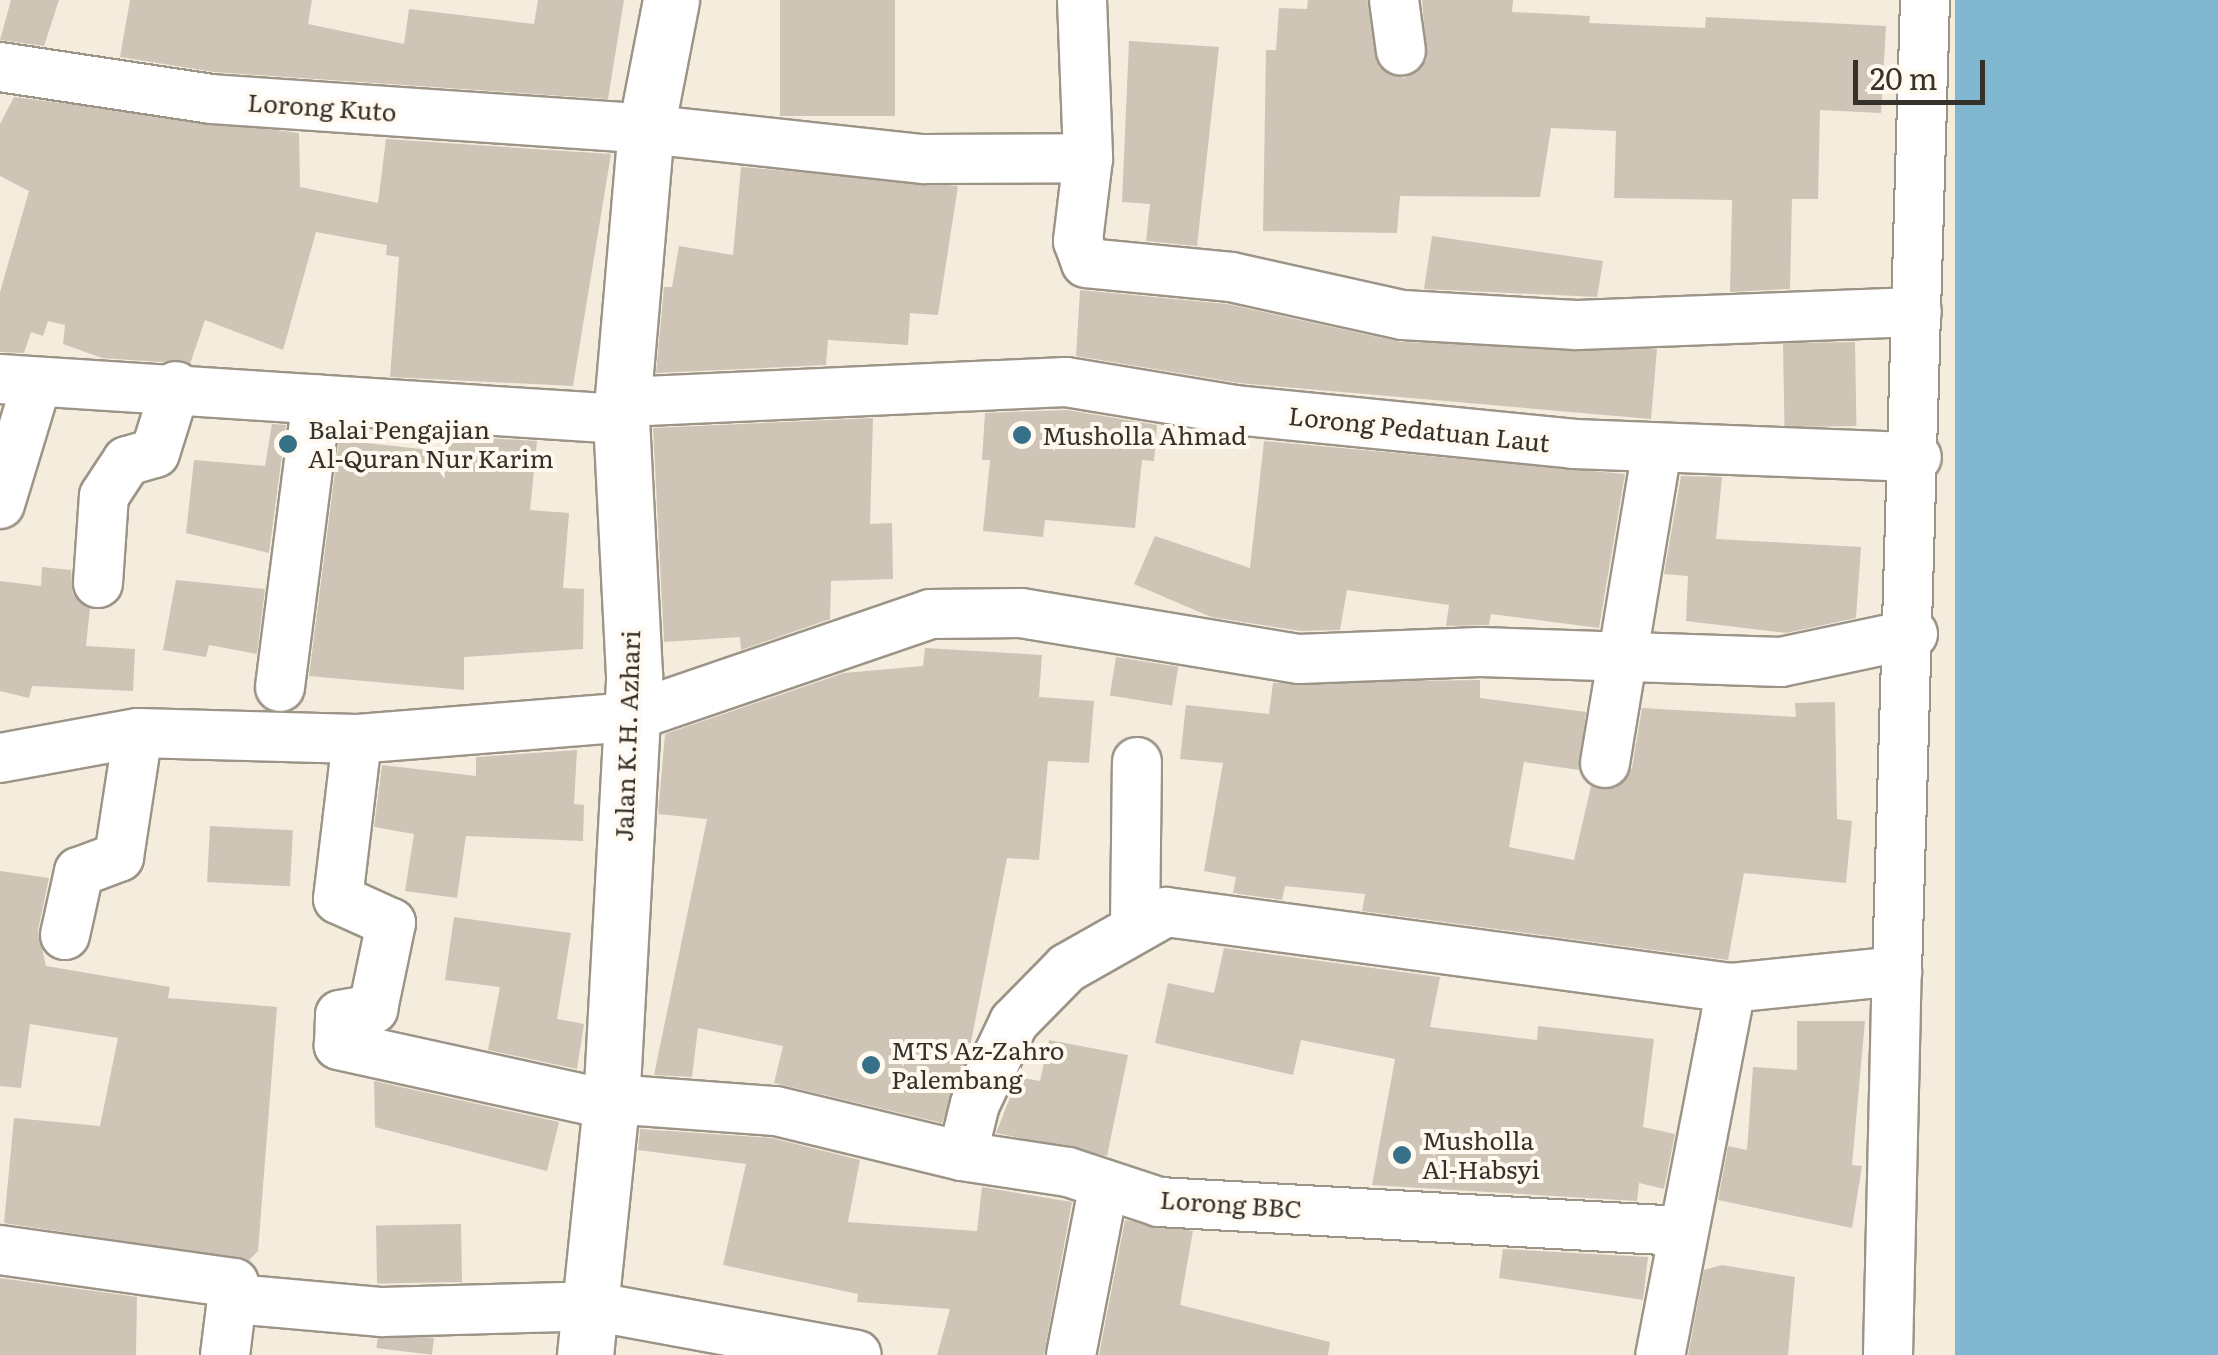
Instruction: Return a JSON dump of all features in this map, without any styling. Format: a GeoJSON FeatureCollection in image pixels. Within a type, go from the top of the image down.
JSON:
{"type":"FeatureCollection","features":[{"type":"Feature","properties":{"kind":"street","name":"Jalan K.H. Azhari"},"geometry":{"type":"LineString","coordinates":[[589,1324],[611,1102],[630,716],[622,411],[646,129],[671,0]]}},
{"type":"Feature","properties":{"kind":"street"},"geometry":{"type":"LineString","coordinates":[[1082,0],[1088,158],[1079,256],[1104,267],[1231,277],[1403,314],[1489,322],[1917,312]]}},
{"type":"Feature","properties":{"kind":"street"},"geometry":{"type":"LineString","coordinates":[[1394,0],[1402,50]]}},
{"type":"Feature","properties":{"kind":"street"},"geometry":{"type":"LineString","coordinates":[[1888,1355],[1897,971],[1917,457],[1926,0]]}},
{"type":"Feature","properties":{"kind":"street","name":"Lorong Kuto"},"geometry":{"type":"LineString","coordinates":[[0,67],[210,99],[646,129],[924,159],[1088,158]]}},
{"type":"Feature","properties":{"kind":"street"},"geometry":{"type":"LineString","coordinates":[[0,504],[18,380]]}},
{"type":"Feature","properties":{"kind":"street","name":"Lorong Pedatuan Laut"},"geometry":{"type":"LineString","coordinates":[[18,380],[176,386],[317,399],[622,411],[1066,382],[1235,410],[1658,450],[1917,457]]}},
{"type":"Feature","properties":{"kind":"street"},"geometry":{"type":"LineString","coordinates":[[98,583],[104,496],[127,461],[155,453],[176,386]]}},
{"type":"Feature","properties":{"kind":"street"},"geometry":{"type":"LineString","coordinates":[[280,687],[317,399]]}},
{"type":"Feature","properties":{"kind":"street"},"geometry":{"type":"LineString","coordinates":[[1605,764],[1658,450]]}},
{"type":"Feature","properties":{"kind":"street"},"geometry":{"type":"LineString","coordinates":[[0,758],[138,734],[357,739],[630,716],[930,614],[1021,613],[1300,659],[1619,670],[1772,689]]}},
{"type":"Feature","properties":{"kind":"street"},"geometry":{"type":"LineString","coordinates":[[1492,680],[1782,662],[1912,634]]}},
{"type":"Feature","properties":{"kind":"street"},"geometry":{"type":"LineString","coordinates":[[65,934],[78,872],[119,858],[138,734]]}},
{"type":"Feature","properties":{"kind":"street","name":"Lorong BBC"},"geometry":{"type":"LineString","coordinates":[[357,739],[338,898],[391,923],[374,1009],[340,1014],[340,1045],[611,1102],[776,1111],[962,1156],[1104,1184],[1159,1202],[1681,1231]]}},
{"type":"Feature","properties":{"kind":"street"},"geometry":{"type":"LineString","coordinates":[[1136,924],[1137,762]]}},
{"type":"Feature","properties":{"kind":"street"},"geometry":{"type":"LineString","coordinates":[[962,1156],[975,1104],[1014,1022],[1066,968],[1136,924],[1166,912],[1730,988],[1897,971]]}},
{"type":"Feature","properties":{"kind":"street"},"geometry":{"type":"LineString","coordinates":[[1660,1355],[1730,988]]}},
{"type":"Feature","properties":{"kind":"street"},"geometry":{"type":"LineString","coordinates":[[1070,1355],[1104,1184]]}},
{"type":"Feature","properties":{"kind":"street"},"geometry":{"type":"LineString","coordinates":[[0,1250],[234,1283],[236,1300],[224,1355]]}},
{"type":"Feature","properties":{"kind":"street"},"geometry":{"type":"LineString","coordinates":[[236,1300],[589,1324],[856,1355]]}},
{"type":"Feature","properties":{"kind":"water"},"geometry":{"type":"Polygon","coordinates":[[[1955,0],[2218,0],[2218,1355],[1955,1355],[1955,0]]]}},
{"type":"Feature","properties":{"kind":"building"},"geometry":{"type":"Polygon","coordinates":[[[11,0],[59,0],[44,46],[0,40],[11,0]]]}},
{"type":"Feature","properties":{"kind":"building"},"geometry":{"type":"Polygon","coordinates":[[[130,0],[312,0],[308,24],[404,44],[409,9],[534,24],[538,0],[624,0],[608,99],[214,72],[120,57],[130,0]]]}},
{"type":"Feature","properties":{"kind":"building"},"geometry":{"type":"Polygon","coordinates":[[[780,0],[895,0],[895,116],[780,116],[780,0]]]}},
{"type":"Feature","properties":{"kind":"building"},"geometry":{"type":"Polygon","coordinates":[[[1308,0],[1367,0],[1379,67],[1404,78],[1427,60],[1422,0],[1513,0],[1512,12],[1590,16],[1589,23],[1705,28],[1706,17],[1886,26],[1881,113],[1820,110],[1818,199],[1792,199],[1790,289],[1730,292],[1732,200],[1614,198],[1616,131],[1551,128],[1540,197],[1400,196],[1397,233],[1263,231],[1266,50],[1276,50],[1279,8],[1307,9],[1308,0]]]}},
{"type":"Feature","properties":{"kind":"building"},"geometry":{"type":"Polygon","coordinates":[[[1129,41],[1219,47],[1197,246],[1146,241],[1150,204],[1122,202],[1129,41]]]}},
{"type":"Feature","properties":{"kind":"building"},"geometry":{"type":"Polygon","coordinates":[[[14,97],[299,133],[300,187],[378,203],[386,139],[611,154],[573,386],[390,377],[399,257],[386,255],[387,245],[316,232],[283,350],[205,320],[190,364],[102,358],[63,344],[65,325],[48,321],[43,336],[31,332],[24,353],[0,352],[0,292],[29,191],[0,176],[0,124],[14,97]]]}},
{"type":"Feature","properties":{"kind":"building"},"geometry":{"type":"Polygon","coordinates":[[[741,167],[958,186],[938,315],[910,313],[908,345],[828,340],[826,365],[656,373],[664,287],[672,287],[679,246],[733,255],[741,167]]]}},
{"type":"Feature","properties":{"kind":"building"},"geometry":{"type":"Polygon","coordinates":[[[1432,236],[1603,261],[1597,297],[1424,289],[1432,236]]]}},
{"type":"Feature","properties":{"kind":"building"},"geometry":{"type":"Polygon","coordinates":[[[1080,290],[1227,304],[1401,342],[1657,349],[1651,419],[1239,383],[1076,356],[1080,290]]]}},
{"type":"Feature","properties":{"kind":"building"},"geometry":{"type":"Polygon","coordinates":[[[1855,342],[1856,426],[1784,427],[1783,343],[1855,342]]]}},
{"type":"Feature","properties":{"kind":"building"},"geometry":{"type":"Polygon","coordinates":[[[1067,410],[1157,425],[1154,461],[1142,460],[1135,528],[1045,520],[1043,537],[983,531],[990,460],[982,460],[985,413],[1067,410]]]}},
{"type":"Feature","properties":{"kind":"building"},"geometry":{"type":"Polygon","coordinates":[[[873,418],[870,524],[892,523],[893,579],[831,581],[830,619],[741,650],[740,637],[664,642],[653,428],[873,418]]]}},
{"type":"Feature","properties":{"kind":"building"},"geometry":{"type":"Polygon","coordinates":[[[272,424],[286,425],[269,553],[186,533],[194,460],[265,466],[272,424]]]}},
{"type":"Feature","properties":{"kind":"building"},"geometry":{"type":"Polygon","coordinates":[[[449,438],[537,441],[530,510],[569,513],[563,588],[584,589],[583,649],[464,657],[464,690],[309,676],[339,440],[448,452],[449,438]]]}},
{"type":"Feature","properties":{"kind":"building"},"geometry":{"type":"Polygon","coordinates":[[[1264,441],[1625,474],[1599,628],[1491,614],[1489,625],[1446,626],[1449,605],[1347,590],[1340,630],[1301,631],[1211,617],[1134,584],[1155,536],[1250,568],[1264,441]]]}},
{"type":"Feature","properties":{"kind":"building"},"geometry":{"type":"Polygon","coordinates":[[[1681,476],[1722,477],[1716,539],[1861,547],[1856,618],[1786,633],[1686,621],[1688,576],[1664,574],[1681,476]]]}},
{"type":"Feature","properties":{"kind":"building"},"geometry":{"type":"Polygon","coordinates":[[[42,567],[71,570],[73,594],[90,608],[86,646],[135,649],[133,691],[32,686],[29,698],[0,691],[0,581],[41,586],[42,567]]]}},
{"type":"Feature","properties":{"kind":"building"},"geometry":{"type":"Polygon","coordinates":[[[176,580],[265,589],[257,654],[209,645],[206,657],[163,650],[176,580]]]}},
{"type":"Feature","properties":{"kind":"building"},"geometry":{"type":"Polygon","coordinates":[[[925,648],[1042,655],[1039,697],[1094,701],[1089,763],[1048,761],[1039,860],[1007,858],[969,1052],[942,1123],[774,1083],[783,1046],[698,1028],[692,1077],[654,1075],[707,819],[658,814],[665,734],[844,673],[923,666],[925,648]]]}},
{"type":"Feature","properties":{"kind":"building"},"geometry":{"type":"Polygon","coordinates":[[[1116,657],[1178,667],[1172,705],[1110,696],[1116,657]]]}},
{"type":"Feature","properties":{"kind":"building"},"geometry":{"type":"Polygon","coordinates":[[[1480,680],[1480,698],[1586,712],[1579,770],[1524,762],[1509,847],[1574,860],[1591,786],[1616,788],[1632,768],[1642,708],[1796,717],[1795,703],[1835,702],[1837,819],[1852,821],[1846,883],[1744,873],[1728,960],[1362,911],[1365,894],[1285,886],[1282,900],[1233,893],[1236,877],[1204,871],[1223,763],[1180,759],[1186,705],[1269,714],[1273,683],[1480,680]]]}},
{"type":"Feature","properties":{"kind":"building"},"geometry":{"type":"Polygon","coordinates":[[[577,750],[574,804],[584,805],[583,841],[466,836],[457,898],[405,891],[414,834],[374,827],[382,765],[476,776],[476,757],[577,750]]]}},
{"type":"Feature","properties":{"kind":"building"},"geometry":{"type":"Polygon","coordinates":[[[210,826],[293,830],[290,886],[207,882],[210,826]]]}},
{"type":"Feature","properties":{"kind":"building"},"geometry":{"type":"Polygon","coordinates":[[[0,871],[49,878],[38,930],[46,966],[170,987],[168,998],[277,1007],[258,1251],[249,1260],[4,1223],[14,1118],[100,1126],[118,1038],[30,1024],[21,1088],[0,1086],[0,871]]]}},
{"type":"Feature","properties":{"kind":"building"},"geometry":{"type":"Polygon","coordinates":[[[454,917],[571,933],[557,1019],[584,1024],[577,1069],[488,1050],[500,987],[445,980],[454,917]]]}},
{"type":"Feature","properties":{"kind":"building"},"geometry":{"type":"Polygon","coordinates":[[[1224,948],[1440,977],[1430,1027],[1537,1040],[1538,1026],[1654,1039],[1643,1127],[1675,1134],[1664,1189],[1639,1183],[1637,1201],[1372,1185],[1395,1059],[1301,1040],[1293,1075],[1155,1043],[1168,983],[1214,993],[1224,948]]]}},
{"type":"Feature","properties":{"kind":"building"},"geometry":{"type":"Polygon","coordinates":[[[1797,1021],[1865,1021],[1852,1165],[1862,1166],[1852,1228],[1718,1200],[1728,1146],[1747,1150],[1753,1067],[1797,1070],[1797,1021]]]}},
{"type":"Feature","properties":{"kind":"building"},"geometry":{"type":"Polygon","coordinates":[[[1049,1040],[1128,1055],[1107,1156],[996,1133],[1018,1077],[1040,1081],[1049,1040]]]}},
{"type":"Feature","properties":{"kind":"building"},"geometry":{"type":"Polygon","coordinates":[[[374,1081],[559,1122],[547,1171],[375,1127],[374,1081]]]}},
{"type":"Feature","properties":{"kind":"building"},"geometry":{"type":"Polygon","coordinates":[[[640,1129],[772,1138],[860,1160],[848,1222],[977,1231],[982,1187],[1072,1202],[1044,1355],[937,1355],[950,1309],[857,1302],[858,1294],[723,1265],[746,1164],[638,1150],[640,1129]]]}},
{"type":"Feature","properties":{"kind":"building"},"geometry":{"type":"Polygon","coordinates":[[[1125,1220],[1193,1231],[1180,1305],[1330,1342],[1328,1355],[1099,1355],[1125,1220]]]}},
{"type":"Feature","properties":{"kind":"building"},"geometry":{"type":"Polygon","coordinates":[[[461,1224],[462,1282],[377,1283],[376,1225],[461,1224]]]}},
{"type":"Feature","properties":{"kind":"building"},"geometry":{"type":"Polygon","coordinates":[[[1503,1249],[1648,1257],[1643,1300],[1499,1278],[1503,1249]]]}},
{"type":"Feature","properties":{"kind":"building"},"geometry":{"type":"Polygon","coordinates":[[[1722,1265],[1795,1277],[1788,1355],[1688,1355],[1704,1270],[1722,1265]]]}},
{"type":"Feature","properties":{"kind":"building"},"geometry":{"type":"Polygon","coordinates":[[[0,1278],[137,1297],[136,1355],[0,1355],[0,1278]]]}},
{"type":"Feature","properties":{"kind":"building"},"geometry":{"type":"Polygon","coordinates":[[[378,1331],[434,1338],[432,1355],[376,1348],[378,1331]]]}},
{"type":"Feature","properties":{"kind":"place","name":"Musholla Ahmad"},"geometry":{"type":"Point","coordinates":[1022,435]}},
{"type":"Feature","properties":{"kind":"place","name":"Balai Pengajian Al-Quran Nur Karim"},"geometry":{"type":"Point","coordinates":[288,444]}},
{"type":"Feature","properties":{"kind":"place","name":"MTS Az-Zahro Palembang"},"geometry":{"type":"Point","coordinates":[871,1065]}},
{"type":"Feature","properties":{"kind":"place","name":"Musholla Al-Habsyi"},"geometry":{"type":"Point","coordinates":[1402,1155]}}]}
